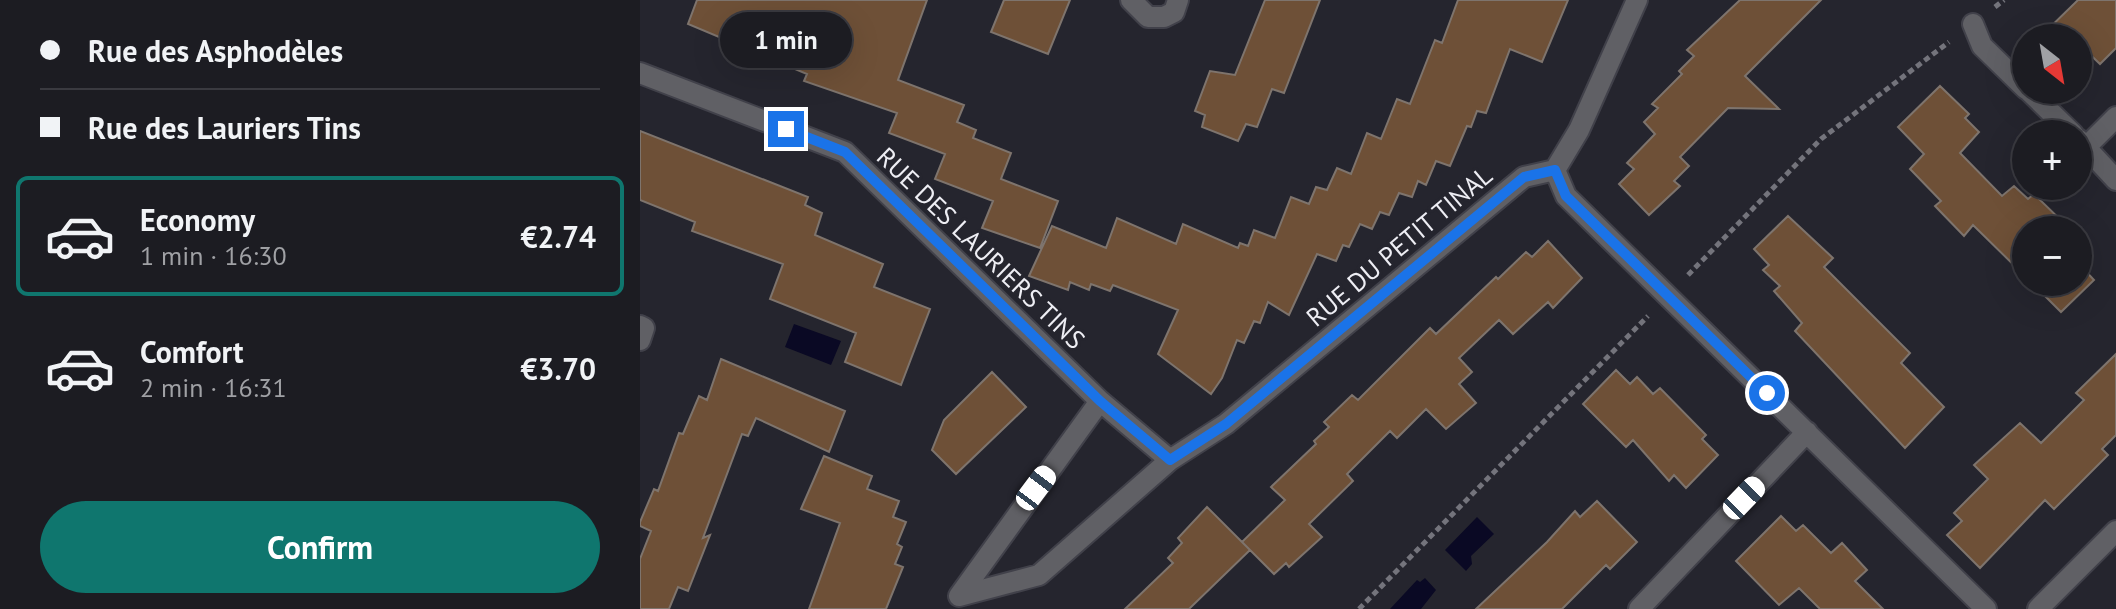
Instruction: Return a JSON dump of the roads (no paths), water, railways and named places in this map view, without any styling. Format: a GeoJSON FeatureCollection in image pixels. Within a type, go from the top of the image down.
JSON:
{"type":"FeatureCollection","features":[{"type":"Feature","properties":{"kind":"street"},"geometry":{"type":"LineString","coordinates":[[1131,0],[1148,17],[1164,17],[1174,12],[1178,0]]}},
{"type":"Feature","properties":{"kind":"street"},"geometry":{"type":"LineString","coordinates":[[1637,0],[1579,130],[1555,170],[1566,196],[1986,609]]}},
{"type":"Feature","properties":{"kind":"street"},"geometry":{"type":"LineString","coordinates":[[1973,24],[1982,46],[2012,75]]}},
{"type":"Feature","properties":{"kind":"street","name":"RUE DES LAURIERS TINS"},"geometry":{"type":"LineString","coordinates":[[640,73],[845,152],[1100,401],[1170,460]]}},
{"type":"Feature","properties":{"kind":"street"},"geometry":{"type":"LineString","coordinates":[[2042,104],[2059,120]]}},
{"type":"Feature","properties":{"kind":"street"},"geometry":{"type":"LineString","coordinates":[[2092,132],[2116,117]]}},
{"type":"Feature","properties":{"kind":"street"},"geometry":{"type":"LineString","coordinates":[[2092,154],[2116,180]]}},
{"type":"Feature","properties":{"kind":"street","name":"RUE DU PETIT TINAL"},"geometry":{"type":"LineString","coordinates":[[954,602],[1039,575],[1170,460],[1226,424],[1524,177],[1555,170]]}},
{"type":"Feature","properties":{"kind":"street"},"geometry":{"type":"LineString","coordinates":[[640,326],[644,328],[640,340]]}},
{"type":"Feature","properties":{"kind":"street"},"geometry":{"type":"LineString","coordinates":[[954,602],[1100,401]]}},
{"type":"Feature","properties":{"kind":"street"},"geometry":{"type":"LineString","coordinates":[[1639,609],[1807,432]]}},
{"type":"Feature","properties":{"kind":"street"},"geometry":{"type":"LineString","coordinates":[[2038,609],[2116,531]]}},
{"type":"Feature","properties":{"kind":"water"},"geometry":{"type":"Polygon","coordinates":[[[794,324],[841,341],[831,365],[785,347],[794,324]]]}},
{"type":"Feature","properties":{"kind":"water"},"geometry":{"type":"Polygon","coordinates":[[[1477,517],[1494,534],[1471,556],[1472,564],[1466,571],[1445,550],[1477,517]]]}},
{"type":"Feature","properties":{"kind":"water"},"geometry":{"type":"Polygon","coordinates":[[[1425,578],[1436,590],[1421,609],[1390,609],[1417,580],[1420,582],[1425,578]]]}}]}
